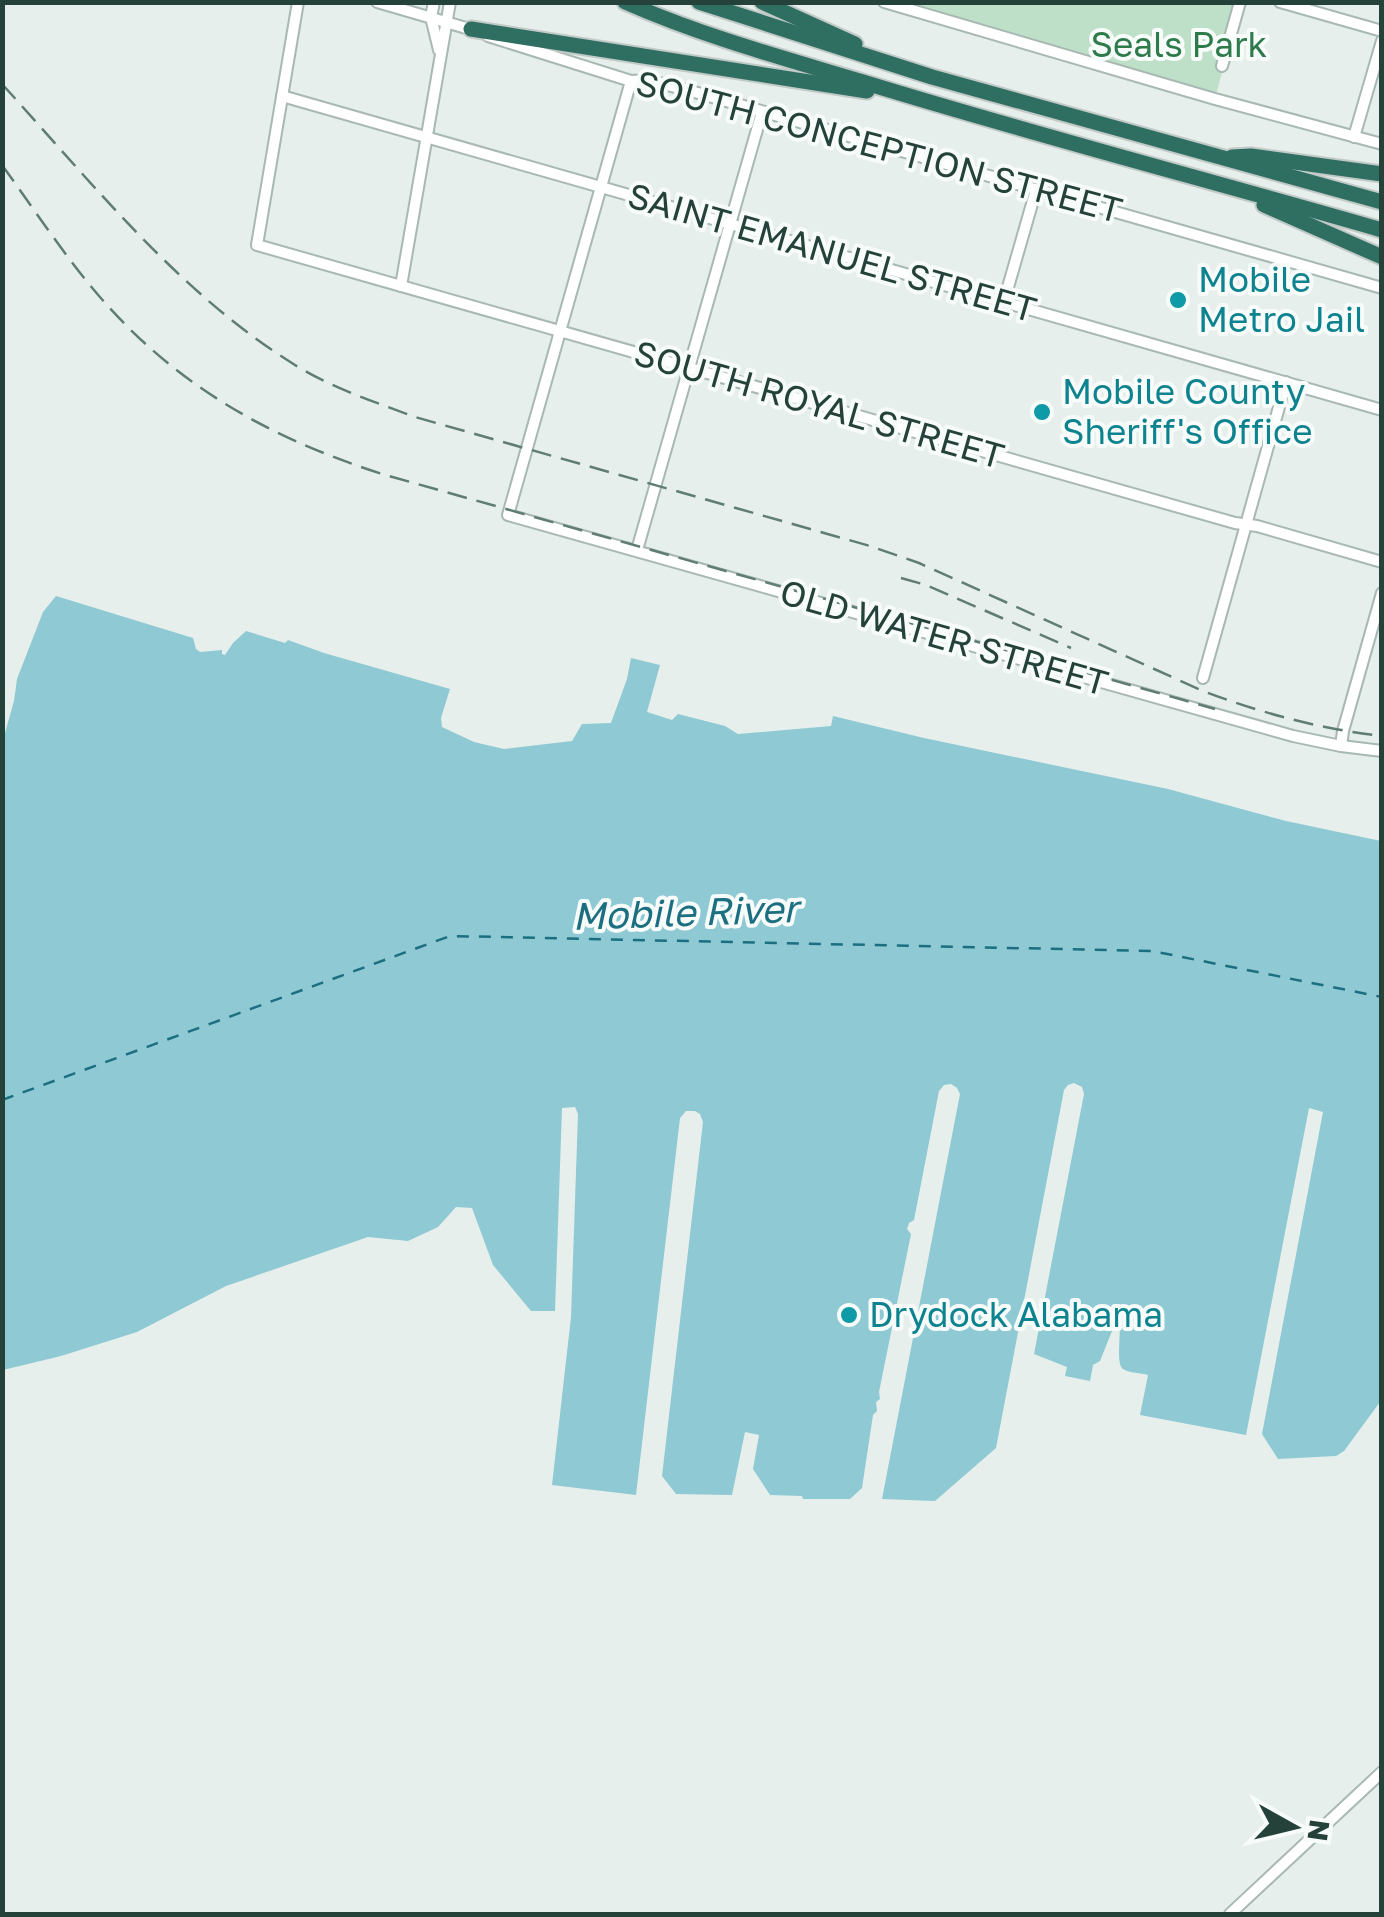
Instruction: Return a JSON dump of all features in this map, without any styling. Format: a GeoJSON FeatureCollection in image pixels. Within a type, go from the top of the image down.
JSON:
{"type":"FeatureCollection","features":[{"type":"Feature","properties":{"kind":"highway"},"geometry":{"type":"LineString","coordinates":[[626,2],[707,34],[916,98],[1382,230]]}},
{"type":"Feature","properties":{"kind":"highway"},"geometry":{"type":"LineString","coordinates":[[699,2],[932,77],[1382,202]]}},
{"type":"Feature","properties":{"kind":"highway"},"geometry":{"type":"LineString","coordinates":[[762,2],[932,77]]}},
{"type":"Feature","properties":{"kind":"highway"},"geometry":{"type":"LineString","coordinates":[[471,30],[916,98]]}},
{"type":"Feature","properties":{"kind":"highway"},"geometry":{"type":"LineString","coordinates":[[1221,158],[1252,156],[1382,174]]}},
{"type":"Feature","properties":{"kind":"highway"},"geometry":{"type":"LineString","coordinates":[[1210,183],[1382,256]]}},
{"type":"Feature","properties":{"kind":"street"},"geometry":{"type":"LineString","coordinates":[[282,96],[298,2]]}},
{"type":"Feature","properties":{"kind":"street","name":"SOUTH CONCEPTION STREET"},"geometry":{"type":"LineString","coordinates":[[377,2],[631,80],[648,80],[1382,288]]}},
{"type":"Feature","properties":{"kind":"street"},"geometry":{"type":"LineString","coordinates":[[434,2],[431,18],[440,60]]}},
{"type":"Feature","properties":{"kind":"street"},"geometry":{"type":"LineString","coordinates":[[400,286],[450,2]]}},
{"type":"Feature","properties":{"kind":"street"},"geometry":{"type":"LineString","coordinates":[[884,2],[1382,144]]}},
{"type":"Feature","properties":{"kind":"street"},"geometry":{"type":"LineString","coordinates":[[1222,66],[1240,2]]}},
{"type":"Feature","properties":{"kind":"street"},"geometry":{"type":"LineString","coordinates":[[1280,2],[1382,32]]}},
{"type":"Feature","properties":{"kind":"street"},"geometry":{"type":"LineString","coordinates":[[1354,138],[1382,42]]}},
{"type":"Feature","properties":{"kind":"street"},"geometry":{"type":"LineString","coordinates":[[560,332],[631,80]]}},
{"type":"Feature","properties":{"kind":"street","name":"SAINT EMANUEL STREET"},"geometry":{"type":"LineString","coordinates":[[282,96],[1382,410]]}},
{"type":"Feature","properties":{"kind":"street","name":"SOUTH ROYAL STREET"},"geometry":{"type":"LineString","coordinates":[[282,96],[258,245],[1382,562]]}},
{"type":"Feature","properties":{"kind":"street"},"geometry":{"type":"LineString","coordinates":[[637,550],[762,112]]}},
{"type":"Feature","properties":{"kind":"street"},"geometry":{"type":"LineString","coordinates":[[1004,301],[1036,190]]}},
{"type":"Feature","properties":{"kind":"street","name":"OLD WATER STREET"},"geometry":{"type":"LineString","coordinates":[[560,332],[508,515],[1293,736],[1382,750]]}},
{"type":"Feature","properties":{"kind":"street"},"geometry":{"type":"LineString","coordinates":[[1203,678],[1286,382]]}},
{"type":"Feature","properties":{"kind":"street"},"geometry":{"type":"LineString","coordinates":[[1341,746],[1382,593]]}},
{"type":"Feature","properties":{"kind":"street"},"geometry":{"type":"LineString","coordinates":[[1230,1914],[1382,1772]]}},
{"type":"Feature","properties":{"kind":"green space","name":"Seals Park"},"geometry":{"type":"Polygon","coordinates":[[[884,3],[1240,3],[1215,99],[884,3]]]}},
{"type":"Feature","properties":{"kind":"water","name":"Mobile River"},"geometry":{"type":"Polygon","coordinates":[[[56,596],[193,638],[200,652],[222,650],[225,655],[246,631],[450,689],[442,727],[474,742],[504,749],[572,741],[582,724],[611,723],[631,658],[660,665],[647,712],[672,720],[678,714],[725,726],[738,734],[831,726],[833,716],[1168,789],[1286,821],[1381,841],[1380,1402],[1344,1451],[1336,1456],[1278,1459],[1262,1434],[1323,1112],[1309,1108],[1246,1435],[1140,1415],[1148,1375],[1121,1366],[1119,1319],[1100,1361],[1093,1365],[1090,1381],[1065,1376],[1067,1367],[1034,1354],[1084,1094],[1082,1087],[1074,1083],[1064,1090],[996,1448],[935,1501],[882,1499],[960,1094],[951,1084],[939,1091],[914,1220],[907,1229],[911,1234],[880,1399],[873,1415],[862,1488],[850,1499],[770,1495],[753,1469],[759,1435],[745,1432],[732,1495],[676,1494],[662,1476],[703,1122],[695,1111],[686,1111],[680,1118],[636,1495],[552,1485],[571,1317],[578,1114],[575,1107],[562,1108],[555,1311],[531,1311],[493,1265],[472,1208],[456,1207],[438,1227],[408,1241],[368,1237],[226,1286],[137,1332],[3,1370],[3,740],[17,679],[43,612],[56,596]]]}},
{"type":"Feature","properties":{"kind":"ferry route"},"geometry":{"type":"LineString","coordinates":[[2,1100],[450,936],[1152,951],[1382,997]]}},
{"type":"Feature","properties":{"kind":"railway"},"geometry":{"type":"LineString","coordinates":[[2,84],[175,271],[253,336],[324,381],[415,417],[870,546],[919,563],[1203,691],[1291,719],[1382,736]]}},
{"type":"Feature","properties":{"kind":"railway"},"geometry":{"type":"LineString","coordinates":[[2,165],[89,284],[152,349],[221,401],[298,442],[382,474],[1215,709]]}},
{"type":"Feature","properties":{"kind":"railway"},"geometry":{"type":"LineString","coordinates":[[901,578],[926,585],[1071,648]]}},
{"type":"Feature","properties":{"kind":"place","name":"Mobile Metro Jail"},"geometry":{"type":"Point","coordinates":[1178,300]}},
{"type":"Feature","properties":{"kind":"place","name":"Mobile County Sheriff's Office"},"geometry":{"type":"Point","coordinates":[1042,412]}},
{"type":"Feature","properties":{"kind":"place","name":"Drydock Alabama"},"geometry":{"type":"Point","coordinates":[849,1315]}}]}
